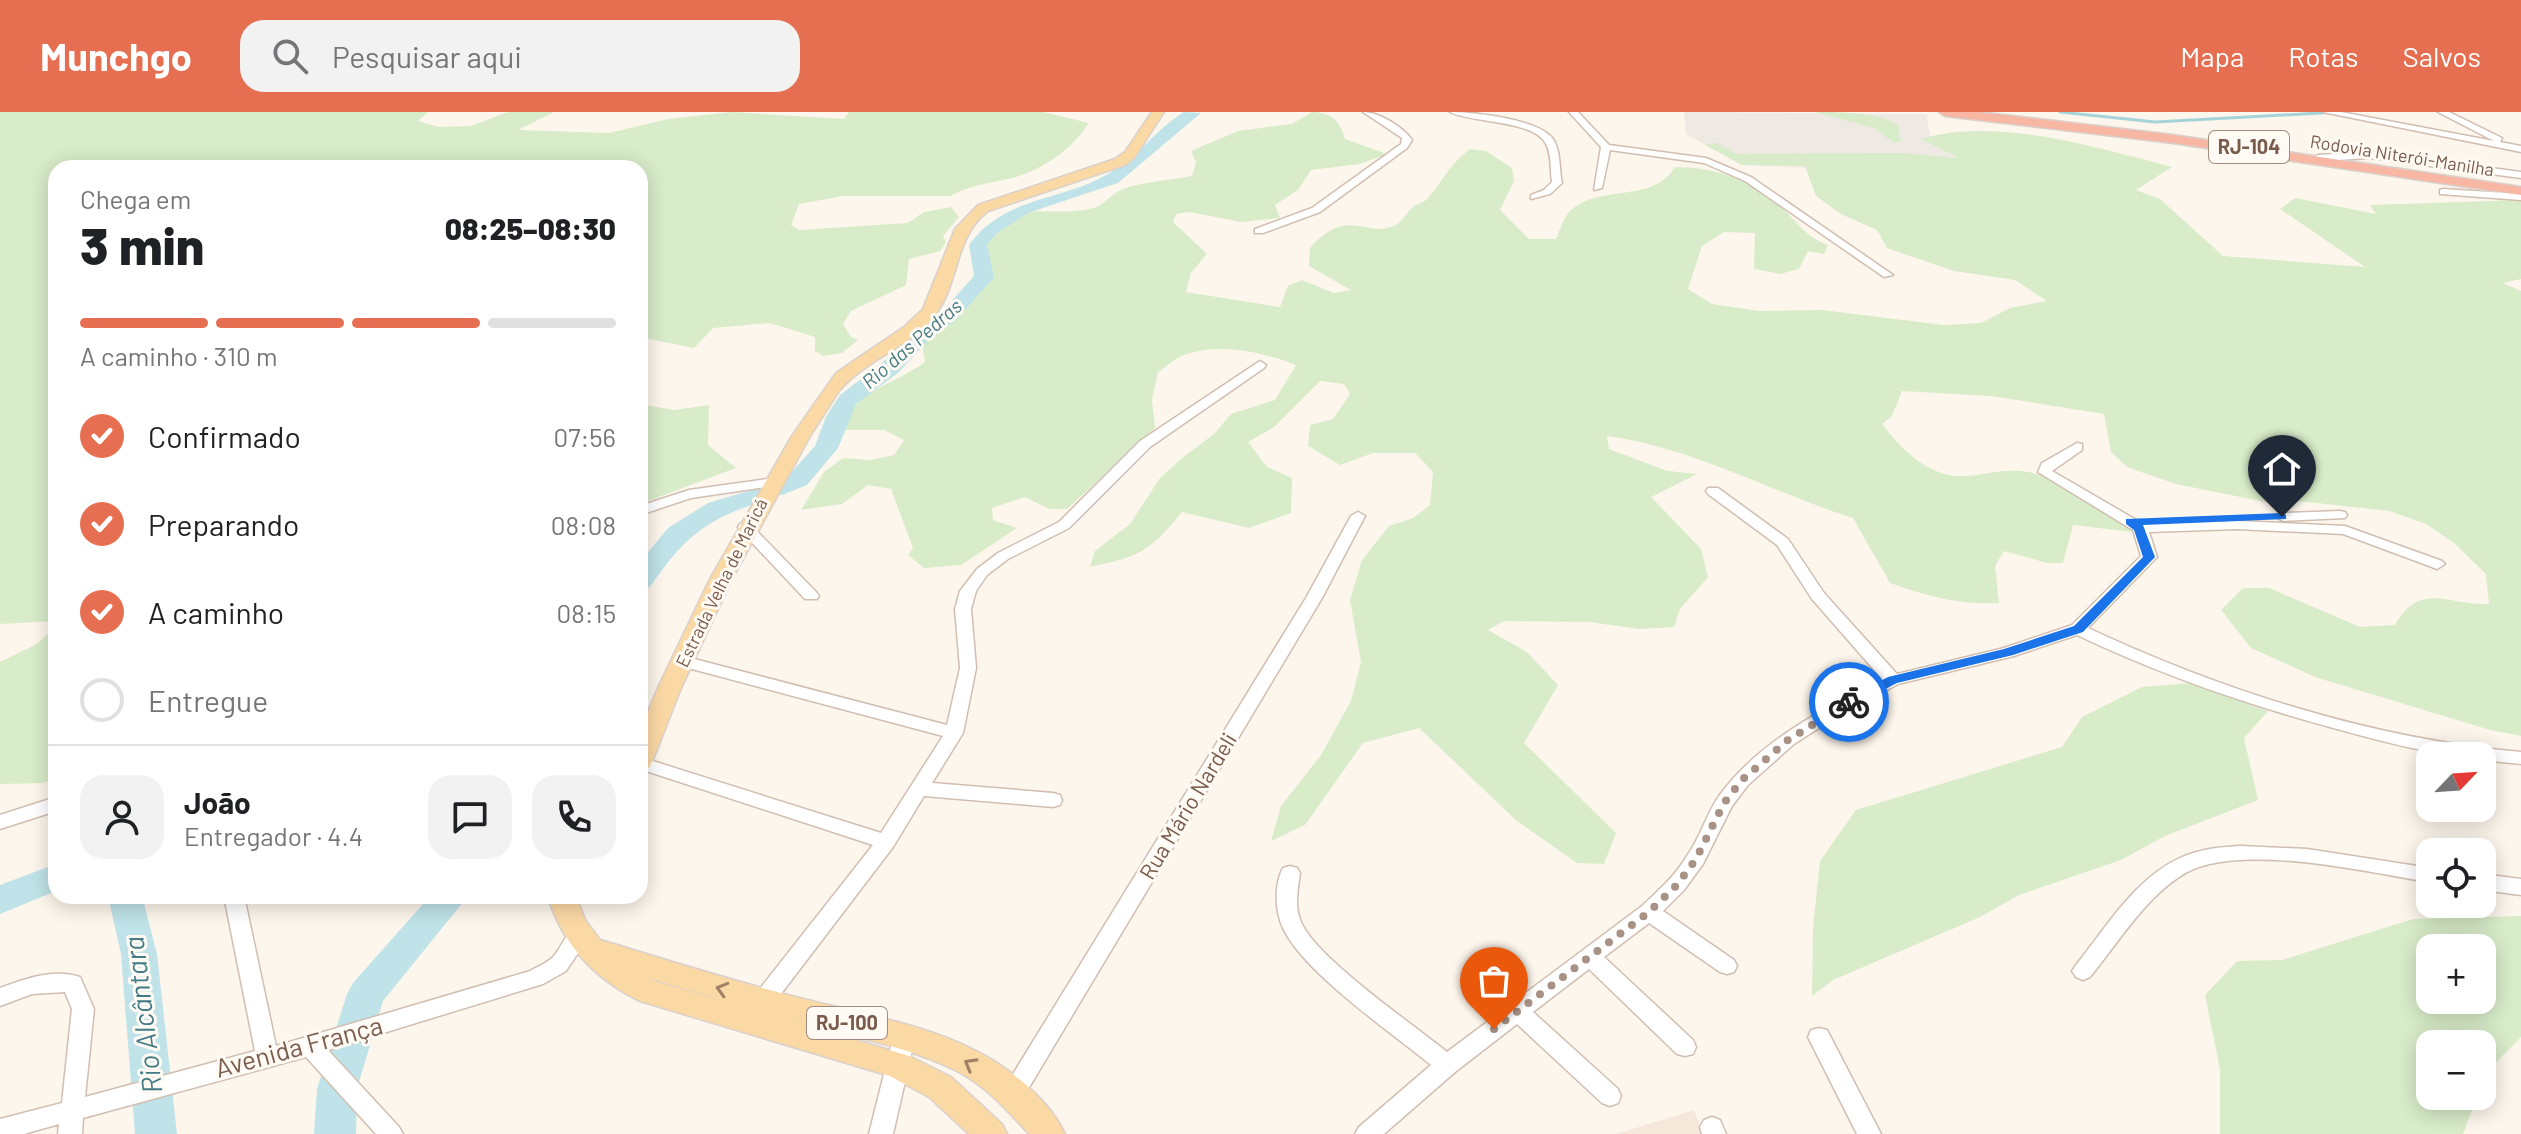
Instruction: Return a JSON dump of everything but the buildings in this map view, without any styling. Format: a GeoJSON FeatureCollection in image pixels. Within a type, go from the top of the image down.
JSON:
{"type":"FeatureCollection","features":[{"type":"Feature","properties":{"kind":"highway","name":"Rodovia Niterói-Manilha"},"geometry":{"type":"LineString","coordinates":[[1945,112],[2173,139],[2521,192]]}},
{"type":"Feature","properties":{"kind":"highway","name":"Rodovia Niterói-Manilha"},"geometry":{"type":"LineString","coordinates":[[1977,112],[2165,134],[2521,192]]}},
{"type":"Feature","properties":{"kind":"main road","name":"Estrada Velha de Maricá"},"geometry":{"type":"LineString","coordinates":[[648,744],[745,527],[842,377],[923,319],[932,309],[948,271],[959,229],[965,221],[983,208],[1120,162],[1130,155],[1158,112]]}},
{"type":"Feature","properties":{"kind":"main road","name":"RJ-100"},"geometry":{"type":"LineString","coordinates":[[566,904],[586,942],[618,978],[650,992],[901,1052],[967,1061],[1013,1094],[1049,1134]]}},
{"type":"Feature","properties":{"kind":"main road","name":"RJ-100"},"geometry":{"type":"LineString","coordinates":[[586,942],[763,1001],[901,1052],[991,1134]]}},
{"type":"Feature","properties":{"kind":"street"},"geometry":{"type":"LineString","coordinates":[[1259,231],[1316,210],[1404,146],[1408,140],[1405,136],[1367,112]]}},
{"type":"Feature","properties":{"kind":"street"},"geometry":{"type":"LineString","coordinates":[[1454,112],[1522,126],[1546,136],[1551,142],[1557,183],[1547,192],[1534,197]]}},
{"type":"Feature","properties":{"kind":"street"},"geometry":{"type":"LineString","coordinates":[[1573,112],[1606,147],[1681,156],[1728,169],[1748,179],[1888,275]]}},
{"type":"Feature","properties":{"kind":"street"},"geometry":{"type":"LineString","coordinates":[[2327,112],[2516,148]]}},
{"type":"Feature","properties":{"kind":"street"},"geometry":{"type":"LineString","coordinates":[[2442,112],[2516,148]]}},
{"type":"Feature","properties":{"kind":"street"},"geometry":{"type":"LineString","coordinates":[[1597,188],[1606,147]]}},
{"type":"Feature","properties":{"kind":"street"},"geometry":{"type":"LineString","coordinates":[[2318,158],[2370,155],[2521,175]]}},
{"type":"Feature","properties":{"kind":"street"},"geometry":{"type":"LineString","coordinates":[[2443,192],[2521,192]]}},
{"type":"Feature","properties":{"kind":"street"},"geometry":{"type":"LineString","coordinates":[[763,1001],[886,842],[954,733],[968,668],[963,609],[968,591],[982,572],[1003,556],[1064,525],[1145,444],[1260,365]]}},
{"type":"Feature","properties":{"kind":"street"},"geometry":{"type":"LineString","coordinates":[[2077,447],[2047,466],[2045,472],[2135,525],[2345,530],[2437,564]]}},
{"type":"Feature","properties":{"kind":"street"},"geometry":{"type":"LineString","coordinates":[[648,508],[689,494],[774,482]]}},
{"type":"Feature","properties":{"kind":"street"},"geometry":{"type":"LineString","coordinates":[[1713,491],[1783,542],[1832,614],[1893,680]]}},
{"type":"Feature","properties":{"kind":"street"},"geometry":{"type":"LineString","coordinates":[[2135,525],[2340,515]]}},
{"type":"Feature","properties":{"kind":"street","name":"Rua Mário Nardeli"},"geometry":{"type":"LineString","coordinates":[[1013,1094],[1306,612],[1358,516]]}},
{"type":"Feature","properties":{"kind":"street"},"geometry":{"type":"LineString","coordinates":[[1367,1134],[1447,1065],[1649,912],[1677,885],[1696,859],[1724,803],[1762,760],[1835,710],[1893,680],[2008,652],[2078,629],[2149,557],[2135,525]]}},
{"type":"Feature","properties":{"kind":"street"},"geometry":{"type":"LineString","coordinates":[[745,527],[811,596]]}},
{"type":"Feature","properties":{"kind":"street"},"geometry":{"type":"LineString","coordinates":[[2078,629],[2172,673],[2292,710],[2438,750],[2521,758]]}},
{"type":"Feature","properties":{"kind":"street"},"geometry":{"type":"LineString","coordinates":[[683,661],[954,733]]}},
{"type":"Feature","properties":{"kind":"street"},"geometry":{"type":"LineString","coordinates":[[648,766],[886,842]]}},
{"type":"Feature","properties":{"kind":"street"},"geometry":{"type":"LineString","coordinates":[[921,789],[1053,800]]}},
{"type":"Feature","properties":{"kind":"street"},"geometry":{"type":"LineString","coordinates":[[0,822],[48,807]]}},
{"type":"Feature","properties":{"kind":"street"},"geometry":{"type":"LineString","coordinates":[[2083,971],[2154,886],[2188,862],[2223,853],[2284,855],[2416,873]]}},
{"type":"Feature","properties":{"kind":"street"},"geometry":{"type":"LineString","coordinates":[[1290,873],[1286,904],[1294,929],[1318,957],[1447,1065]]}},
{"type":"Feature","properties":{"kind":"street"},"geometry":{"type":"LineString","coordinates":[[2496,884],[2521,887]]}},
{"type":"Feature","properties":{"kind":"street"},"geometry":{"type":"LineString","coordinates":[[236,904],[267,1056]]}},
{"type":"Feature","properties":{"kind":"street"},"geometry":{"type":"LineString","coordinates":[[1649,912],[1727,966]]}},
{"type":"Feature","properties":{"kind":"street","name":"Avenida França"},"geometry":{"type":"LineString","coordinates":[[0,1130],[310,1046],[536,978],[559,965],[586,942]]}},
{"type":"Feature","properties":{"kind":"street"},"geometry":{"type":"LineString","coordinates":[[1589,956],[1685,1047]]}},
{"type":"Feature","properties":{"kind":"street"},"geometry":{"type":"LineString","coordinates":[[0,997],[31,985],[72,983],[83,1009],[70,1134]]}},
{"type":"Feature","properties":{"kind":"street"},"geometry":{"type":"LineString","coordinates":[[1518,1011],[1610,1096]]}},
{"type":"Feature","properties":{"kind":"street"},"geometry":{"type":"LineString","coordinates":[[1819,1037],[1869,1134]]}},
{"type":"Feature","properties":{"kind":"street"},"geometry":{"type":"LineString","coordinates":[[310,1046],[391,1134]]}},
{"type":"Feature","properties":{"kind":"street"},"geometry":{"type":"LineString","coordinates":[[881,1134],[901,1052]]}},
{"type":"Feature","properties":{"kind":"shaded area"},"geometry":{"type":"Polygon","coordinates":[[[1684,112],[1931,114],[1927,116],[1930,137],[1923,139],[1989,176],[1742,165],[1686,134],[1684,112]]]}},
{"type":"Feature","properties":{"kind":"shaded area"},"geometry":{"type":"Polygon","coordinates":[[[1694,1110],[1703,1134],[1616,1134],[1694,1110]]]}},
{"type":"Feature","properties":{"kind":"green space"},"geometry":{"type":"Polygon","coordinates":[[[0,112],[428,112],[418,121],[438,127],[471,126],[508,112],[554,112],[518,130],[609,133],[668,119],[732,112],[844,119],[849,112],[1043,112],[1089,123],[1065,150],[1035,170],[950,196],[843,196],[799,204],[791,225],[800,230],[908,223],[924,212],[951,207],[959,217],[943,236],[946,242],[940,251],[909,259],[906,285],[851,311],[843,324],[851,337],[858,340],[842,353],[823,356],[815,351],[815,337],[770,323],[713,328],[694,348],[648,339],[648,160],[48,160],[48,621],[0,624],[0,112]]]}},
{"type":"Feature","properties":{"kind":"green space"},"geometry":{"type":"Polygon","coordinates":[[[1312,112],[1334,119],[1345,139],[1387,154],[1360,164],[1311,170],[1298,190],[1275,205],[1280,218],[1241,222],[1189,212],[1176,214],[1173,222],[1207,254],[1191,273],[1186,292],[1280,307],[1288,286],[1302,280],[1334,293],[1351,290],[1309,266],[1310,248],[1324,235],[1346,225],[1375,229],[1396,225],[1413,207],[1428,199],[1452,166],[1470,149],[1486,151],[1512,168],[1514,181],[1500,210],[1529,239],[1556,239],[1570,211],[1583,203],[1654,186],[1675,167],[1734,177],[1772,199],[1809,234],[1828,245],[1824,254],[1808,251],[1799,269],[1780,274],[1754,269],[1755,233],[1724,232],[1702,246],[1688,289],[1712,304],[1759,311],[1822,310],[1944,325],[1981,323],[2010,308],[2047,301],[2015,280],[1954,271],[1887,248],[1877,230],[1841,214],[1816,196],[1805,166],[1742,165],[1705,145],[1717,143],[1737,154],[1902,153],[1958,158],[1921,139],[1982,131],[2047,137],[2172,167],[2136,190],[2160,199],[2223,256],[2365,267],[2280,209],[2295,198],[2376,214],[2370,205],[2521,200],[2521,279],[2503,283],[2521,291],[2521,736],[2490,730],[2315,677],[2251,648],[2221,610],[2243,588],[2269,588],[2360,627],[2395,625],[2405,611],[2425,599],[2489,604],[2486,574],[2454,543],[2426,524],[2389,511],[2289,500],[2265,502],[2176,484],[2127,467],[2111,452],[2104,414],[1991,396],[1902,391],[1892,416],[1882,424],[1919,462],[1954,476],[2012,471],[2041,475],[2079,493],[2126,523],[2133,532],[2073,525],[2063,563],[2047,563],[2004,551],[1995,566],[1999,603],[1943,599],[1890,583],[1853,518],[1702,460],[1607,436],[1609,449],[1667,471],[1697,474],[1651,497],[1701,549],[1708,577],[1680,609],[1674,627],[1639,629],[1589,622],[1504,621],[1488,630],[1527,652],[1558,685],[1524,743],[1616,833],[1604,864],[1577,863],[1517,821],[1419,728],[1363,743],[1305,825],[1271,841],[1281,806],[1321,755],[1351,701],[1361,662],[1350,600],[1362,560],[1389,526],[1413,518],[1430,505],[1433,472],[1415,453],[1373,453],[1340,465],[1308,446],[1310,425],[1333,419],[1350,394],[1344,384],[1320,381],[1274,427],[1248,442],[1267,467],[1292,478],[1291,513],[1249,528],[1182,512],[1161,536],[1143,550],[1090,567],[1095,551],[1130,524],[1160,478],[1214,434],[1231,414],[1275,400],[1296,365],[1270,356],[1226,349],[1198,351],[1177,358],[1158,372],[1152,400],[1155,428],[1067,509],[1049,509],[1025,497],[992,508],[993,520],[1017,528],[961,565],[924,568],[908,555],[913,548],[891,489],[868,485],[842,504],[801,510],[824,472],[843,458],[871,460],[894,455],[904,440],[884,430],[841,430],[856,405],[866,396],[925,362],[922,343],[986,284],[978,245],[990,229],[1016,214],[1094,208],[1125,188],[1192,176],[1196,162],[1191,151],[1238,131],[1292,124],[1312,112]]]}},
{"type":"Feature","properties":{"kind":"green space"},"geometry":{"type":"Polygon","coordinates":[[[1815,112],[1881,117],[1898,125],[1901,142],[1894,143],[1874,128],[1815,112]]]}},
{"type":"Feature","properties":{"kind":"green space"},"geometry":{"type":"Polygon","coordinates":[[[648,405],[674,410],[709,405],[708,445],[736,468],[648,501],[648,405]]]}},
{"type":"Feature","properties":{"kind":"green space"},"geometry":{"type":"Polygon","coordinates":[[[48,634],[48,781],[0,784],[0,662],[37,644],[48,634]]]}},
{"type":"Feature","properties":{"kind":"green space"},"geometry":{"type":"Polygon","coordinates":[[[2191,683],[2268,711],[2244,738],[2258,800],[2165,836],[2121,860],[2019,895],[1980,917],[1833,980],[1812,996],[1813,928],[1820,861],[1856,810],[2062,747],[2082,717],[2142,687],[2191,683]]]}},
{"type":"Feature","properties":{"kind":"green space"},"geometry":{"type":"Polygon","coordinates":[[[2521,916],[2521,1037],[2496,1063],[2496,1030],[2416,1030],[2416,1110],[2472,1110],[2463,1134],[2220,1134],[2220,1069],[2205,995],[2237,961],[2282,960],[2413,919],[2521,916]]]}},
{"type":"Feature","properties":{"kind":"waterway"},"geometry":{"type":"LineString","coordinates":[[2060,112],[2155,122],[2339,112]]}},
{"type":"Feature","properties":{"kind":"waterway","name":"Rio das Pedras"},"geometry":{"type":"LineString","coordinates":[[782,488],[798,480],[826,448],[837,417],[848,400],[890,368],[926,331],[947,318],[984,277],[978,245],[991,229],[1022,209],[1112,179],[1193,113]]}},
{"type":"Feature","properties":{"kind":"waterway","name":"Rio das Pedras"},"geometry":{"type":"LineString","coordinates":[[648,570],[665,546],[688,523],[717,508],[758,495]]}},
{"type":"Feature","properties":{"kind":"waterway","name":"Rio Alcântara"},"geometry":{"type":"LineString","coordinates":[[0,900],[48,880]]}},
{"type":"Feature","properties":{"kind":"waterway","name":"Rio Alcântara"},"geometry":{"type":"LineString","coordinates":[[127,904],[139,954],[156,1134]]}},
{"type":"Feature","properties":{"kind":"waterway","name":"Rio das Pedras"},"geometry":{"type":"LineString","coordinates":[[335,1134],[337,1089],[366,994],[444,904]]}},
{"type":"Feature","properties":{"kind":"way so far"},"geometry":{"type":"LineString","coordinates":[[1494,1029],[1649,912],[1677,885],[1696,859],[1724,803],[1742,780],[1788,740],[1849,702]]}},
{"type":"Feature","properties":{"kind":"route"},"geometry":{"type":"LineString","coordinates":[[1849,702],[1893,680],[2008,652],[2078,629],[2149,557],[2140,528],[2130,522],[2282,517]]}}]}
